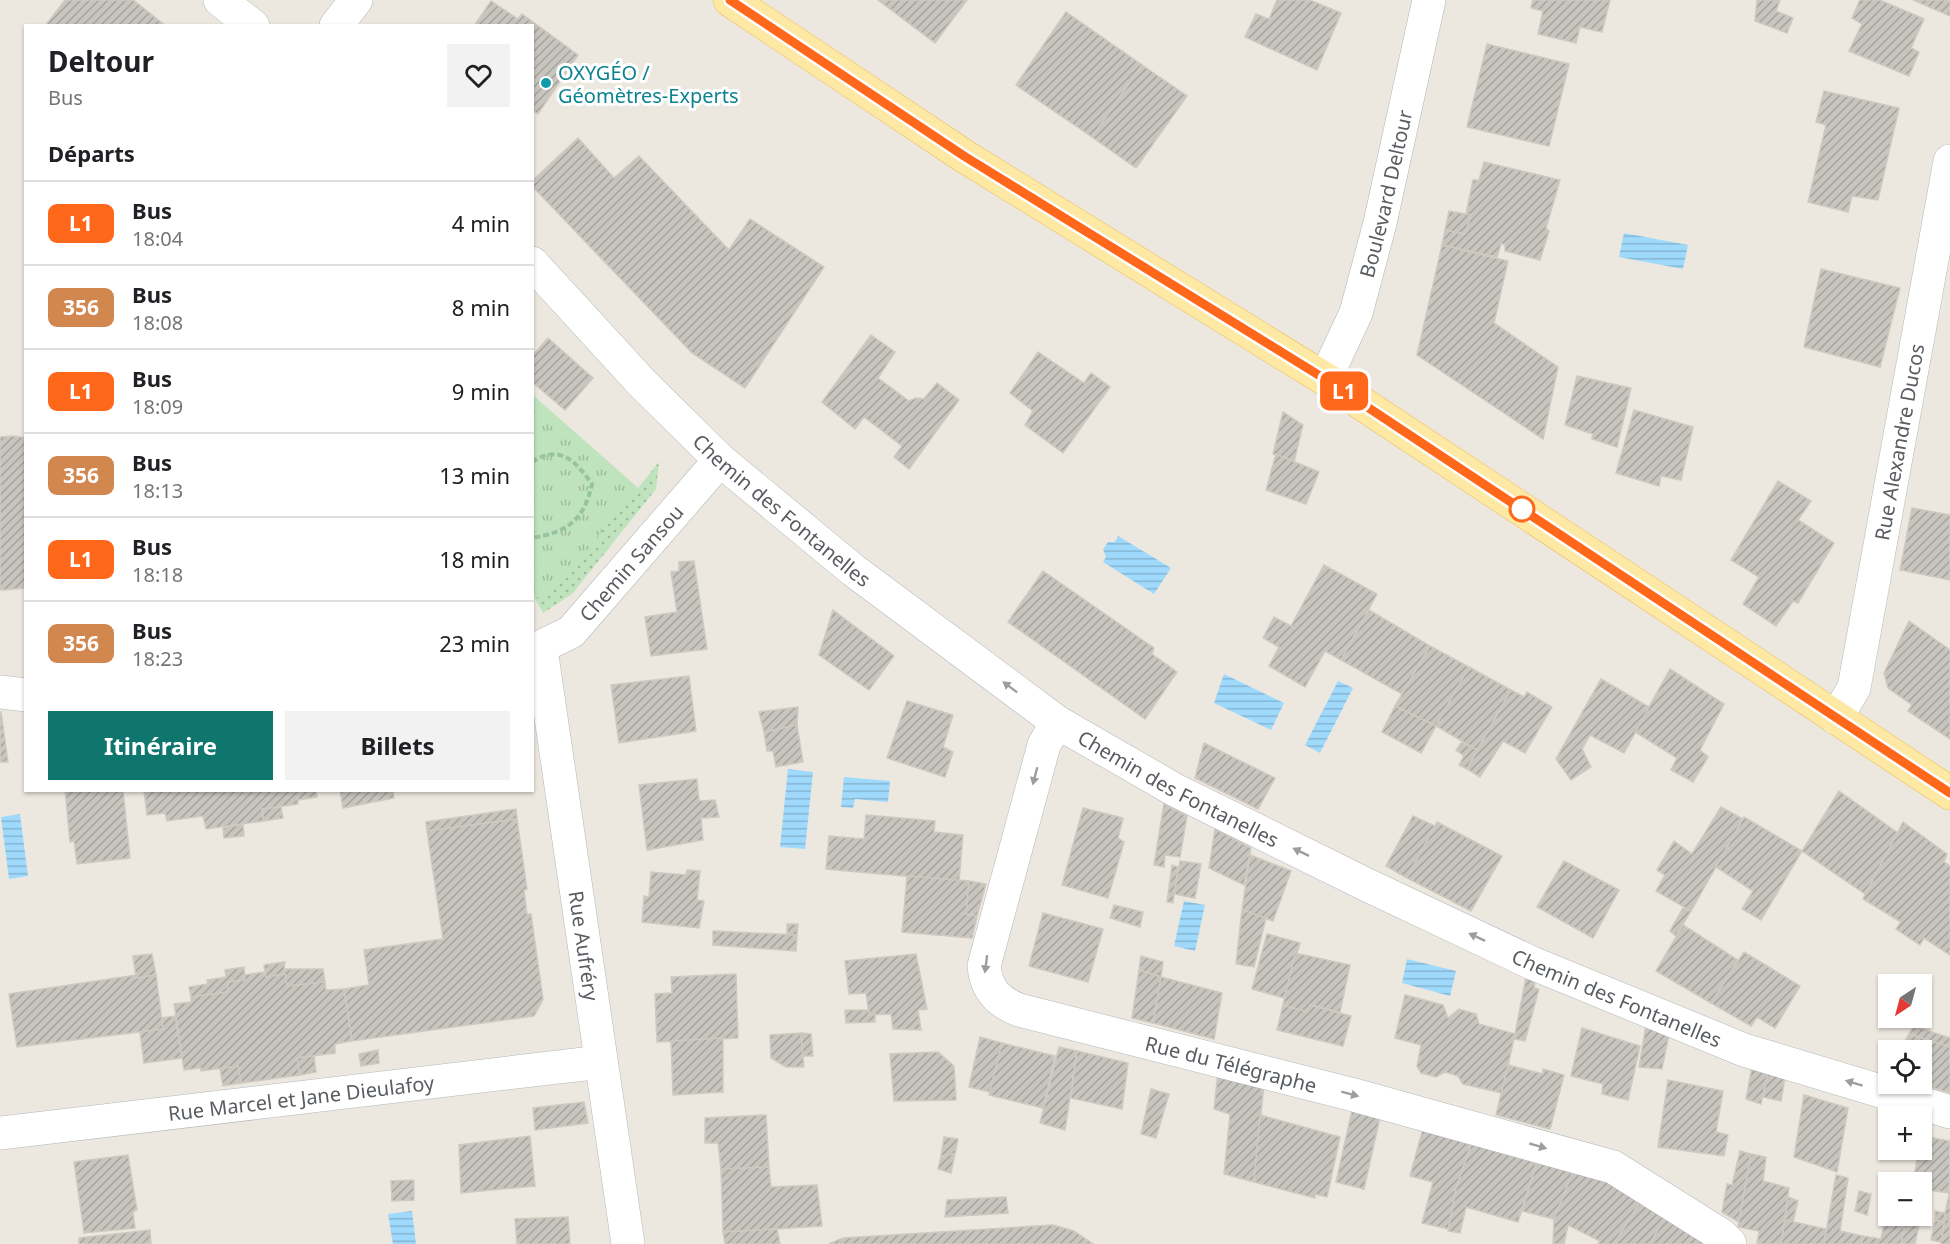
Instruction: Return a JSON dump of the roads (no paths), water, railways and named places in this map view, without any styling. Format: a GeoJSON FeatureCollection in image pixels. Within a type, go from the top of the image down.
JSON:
{"type":"FeatureCollection","features":[{"type":"Feature","properties":{"kind":"main road"},"geometry":{"type":"LineString","coordinates":[[730,0],[964,156],[1325,379],[1950,793]]}},
{"type":"Feature","properties":{"kind":"street"},"geometry":{"type":"LineString","coordinates":[[220,0],[250,24]]}},
{"type":"Feature","properties":{"kind":"street"},"geometry":{"type":"LineString","coordinates":[[338,24],[356,0]]}},
{"type":"Feature","properties":{"kind":"street","name":"Boulevard Deltour"},"geometry":{"type":"LineString","coordinates":[[1325,379],[1356,313],[1380,223],[1429,0]]}},
{"type":"Feature","properties":{"kind":"street","name":"Rue Alexandre Ducos"},"geometry":{"type":"LineString","coordinates":[[1836,718],[1854,688],[1950,160]]}},
{"type":"Feature","properties":{"kind":"street","name":"Chemin des Fontanelles"},"geometry":{"type":"LineString","coordinates":[[534,265],[642,383],[720,460],[853,570],[1057,722],[1175,790],[1532,963],[1744,1050],[1950,1112]]}},
{"type":"Feature","properties":{"kind":"street","name":"Chemin Sansou"},"geometry":{"type":"LineString","coordinates":[[537,650],[571,632],[720,460]]}},
{"type":"Feature","properties":{"kind":"street","name":"Rue Aufréry"},"geometry":{"type":"LineString","coordinates":[[537,650],[628,1244]]}},
{"type":"Feature","properties":{"kind":"street"},"geometry":{"type":"LineString","coordinates":[[0,692],[24,694]]}},
{"type":"Feature","properties":{"kind":"street","name":"Rue du Télégraphe"},"geometry":{"type":"LineString","coordinates":[[1057,722],[1044,745],[984,966],[985,980],[1003,1004],[1354,1095],[1613,1167],[1711,1228],[1730,1244]]}},
{"type":"Feature","properties":{"kind":"street","name":"Rue Marcel et Jane Dieulafoy"},"geometry":{"type":"LineString","coordinates":[[0,1133],[601,1062]]}},
{"type":"Feature","properties":{"kind":"water"},"geometry":{"type":"Polygon","coordinates":[[[1624,233],[1688,245],[1683,269],[1619,257],[1624,233]]]}},
{"type":"Feature","properties":{"kind":"water"},"geometry":{"type":"Polygon","coordinates":[[[1118,536],[1171,568],[1154,594],[1103,562],[1106,557],[1103,549],[1108,542],[1115,542],[1118,536]]]}},
{"type":"Feature","properties":{"kind":"water"},"geometry":{"type":"Polygon","coordinates":[[[1224,674],[1284,703],[1271,730],[1214,703],[1224,674]]]}},
{"type":"Feature","properties":{"kind":"water"},"geometry":{"type":"Polygon","coordinates":[[[1338,681],[1353,688],[1320,753],[1305,745],[1338,681]]]}},
{"type":"Feature","properties":{"kind":"water"},"geometry":{"type":"Polygon","coordinates":[[[788,769],[813,772],[805,849],[780,847],[788,769]]]}},
{"type":"Feature","properties":{"kind":"water"},"geometry":{"type":"Polygon","coordinates":[[[844,777],[890,781],[888,802],[855,799],[853,808],[841,807],[844,777]]]}},
{"type":"Feature","properties":{"kind":"water"},"geometry":{"type":"Polygon","coordinates":[[[20,814],[28,876],[9,879],[1,817],[20,814]]]}},
{"type":"Feature","properties":{"kind":"water"},"geometry":{"type":"Polygon","coordinates":[[[1184,901],[1205,905],[1195,951],[1174,946],[1184,901]]]}},
{"type":"Feature","properties":{"kind":"water"},"geometry":{"type":"Polygon","coordinates":[[[1407,959],[1456,971],[1450,996],[1402,983],[1407,959]]]}},
{"type":"Feature","properties":{"kind":"water"},"geometry":{"type":"Polygon","coordinates":[[[412,1211],[416,1244],[393,1244],[388,1214],[412,1211]]]}},
{"type":"Feature","properties":{"kind":"place","name":"OXYGÉO / Géomètres-Experts"},"geometry":{"type":"Point","coordinates":[546,83]}}]}
